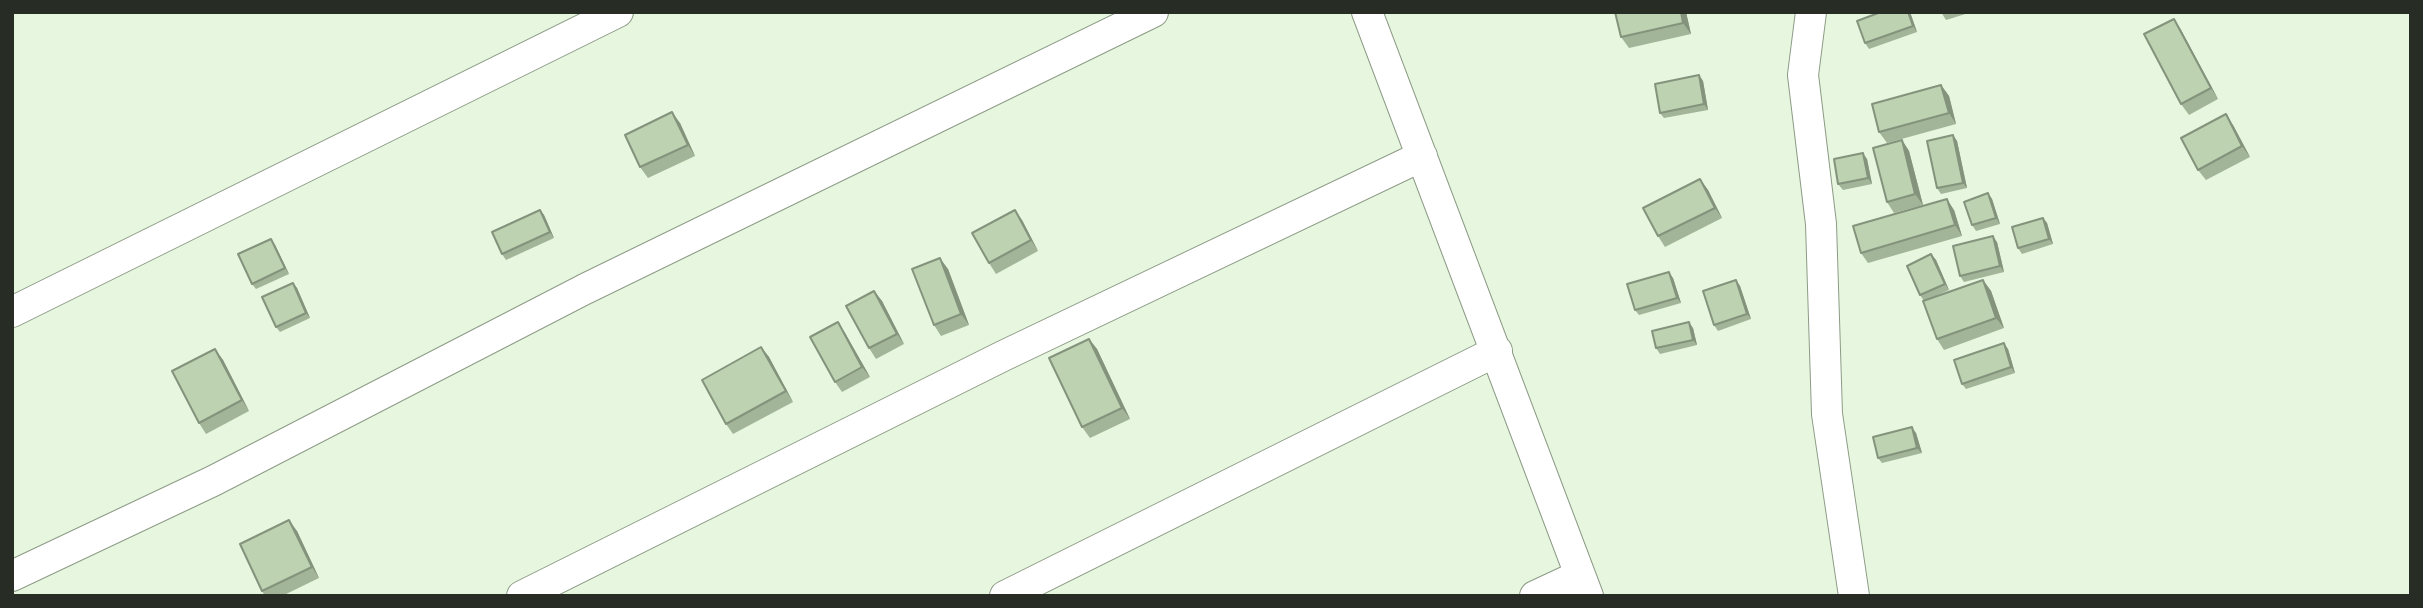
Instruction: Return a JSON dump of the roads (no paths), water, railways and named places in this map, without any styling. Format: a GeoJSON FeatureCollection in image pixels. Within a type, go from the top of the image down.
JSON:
{"type":"FeatureCollection","features":[{"type":"Feature","properties":{"kind":"street"},"geometry":{"type":"LineString","coordinates":[[12,312],[618,12]]}},
{"type":"Feature","properties":{"kind":"street"},"geometry":{"type":"LineString","coordinates":[[12,576],[213,481],[585,289],[1153,12]]}},
{"type":"Feature","properties":{"kind":"street"},"geometry":{"type":"LineString","coordinates":[[1367,12],[1584,585],[1535,596]]}},
{"type":"Feature","properties":{"kind":"street"},"geometry":{"type":"LineString","coordinates":[[1811,12],[1803,75],[1821,224],[1827,414],[1854,596]]}},
{"type":"Feature","properties":{"kind":"street"},"geometry":{"type":"LineString","coordinates":[[522,596],[1003,356],[1422,156]]}},
{"type":"Feature","properties":{"kind":"street"},"geometry":{"type":"LineString","coordinates":[[1005,596],[1497,351]]}}]}
